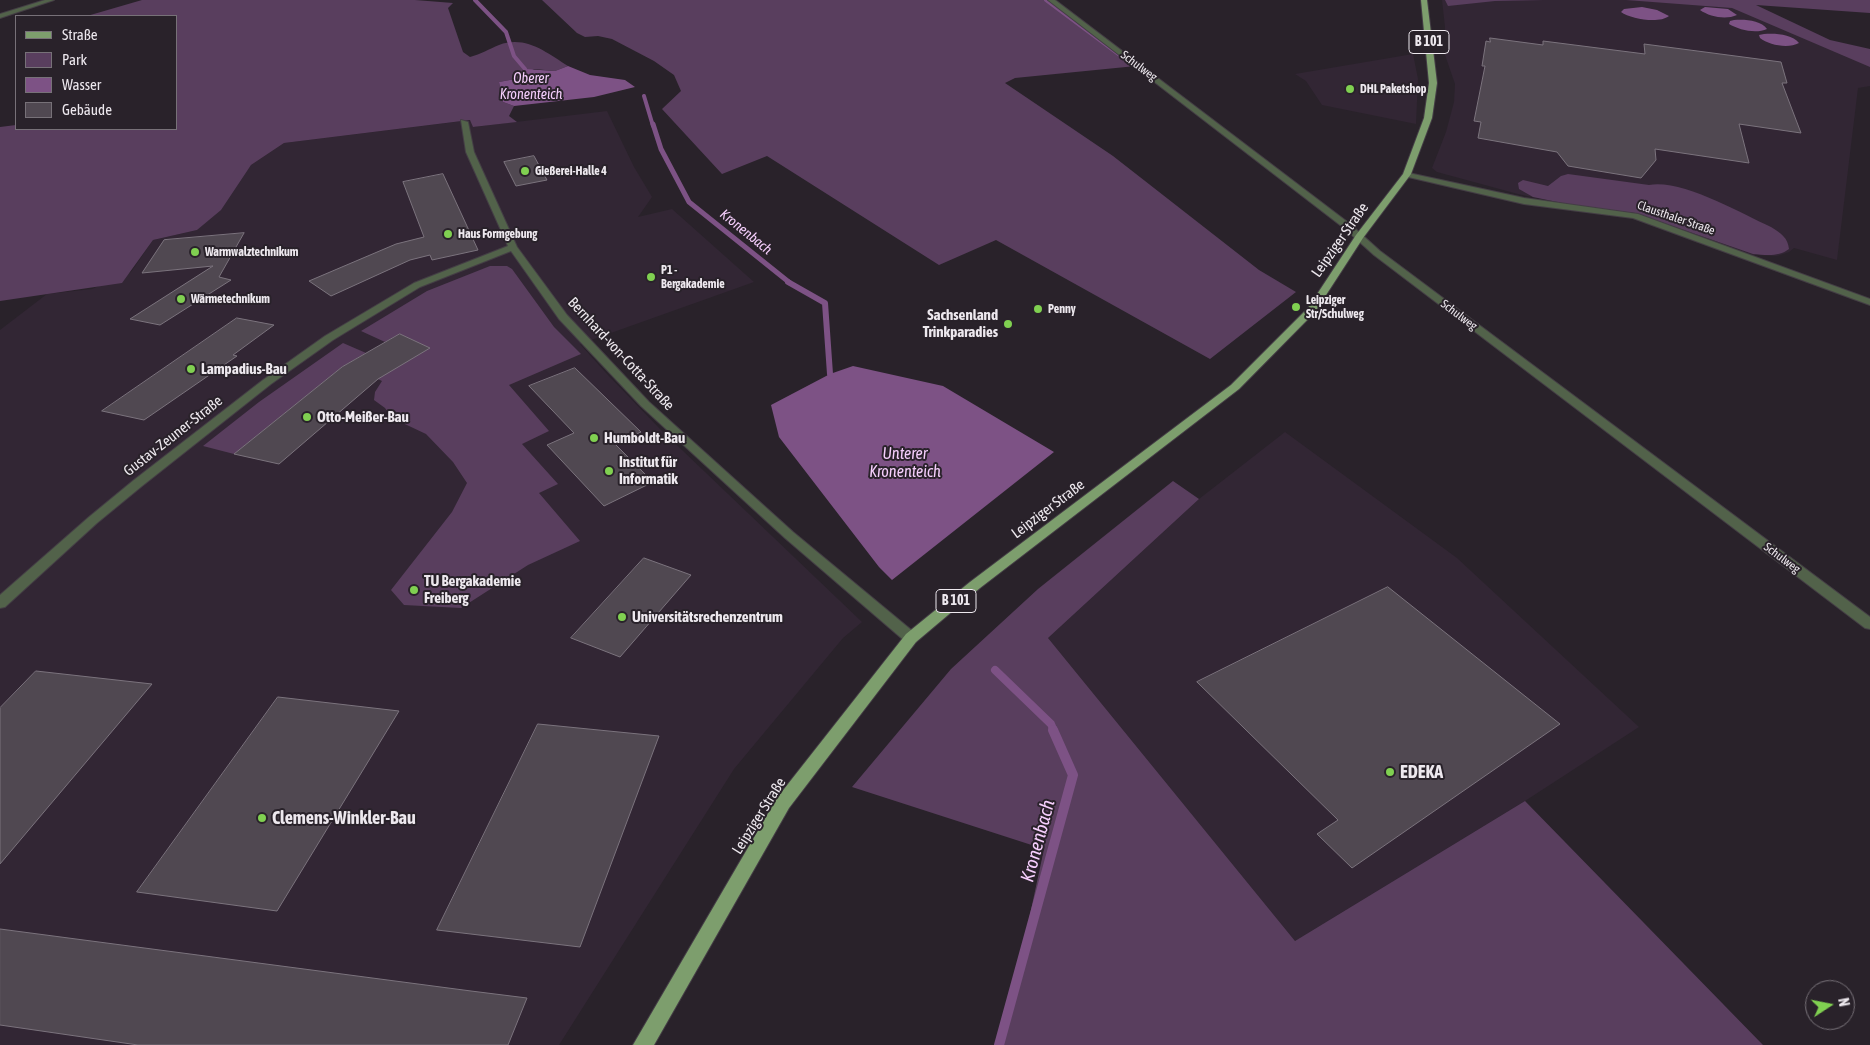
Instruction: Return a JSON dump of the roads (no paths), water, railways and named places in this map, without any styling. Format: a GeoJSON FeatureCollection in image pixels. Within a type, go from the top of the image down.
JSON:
{"type":"FeatureCollection","features":[{"type":"Feature","properties":{"kind":"main road","name":"Leipziger Straße"},"geometry":{"type":"LineString","coordinates":[[642,1045],[783,803],[911,638],[975,585],[1234,386],[1306,318],[1359,238],[1407,174],[1428,118],[1433,83],[1424,0]]}},
{"type":"Feature","properties":{"kind":"street"},"geometry":{"type":"LineString","coordinates":[[0,16],[51,0]]}},
{"type":"Feature","properties":{"kind":"street","name":"Schulweg"},"geometry":{"type":"LineString","coordinates":[[1051,0],[1340,220],[1377,253],[1870,624]]}},
{"type":"Feature","properties":{"kind":"street","name":"Bernhard-von-Cotta-Straße"},"geometry":{"type":"LineString","coordinates":[[464,122],[470,152],[513,247],[563,317],[645,404],[790,534],[911,638]]}},
{"type":"Feature","properties":{"kind":"street","name":"Clausthaler Straße"},"geometry":{"type":"LineString","coordinates":[[1407,174],[1524,201],[1635,216],[1870,302]]}},
{"type":"Feature","properties":{"kind":"street","name":"Gustav-Zeuner-Straße"},"geometry":{"type":"LineString","coordinates":[[0,603],[138,482],[267,382],[329,338],[417,285],[513,247]]}},
{"type":"Feature","properties":{"kind":"water"},"geometry":{"type":"Polygon","coordinates":[[[1642,7],[1657,10],[1669,16],[1659,20],[1645,20],[1631,17],[1621,12],[1624,9],[1642,7]]]}},
{"type":"Feature","properties":{"kind":"water"},"geometry":{"type":"Polygon","coordinates":[[[1705,7],[1728,9],[1737,15],[1733,17],[1713,16],[1700,10],[1705,7]]]}},
{"type":"Feature","properties":{"kind":"water"},"geometry":{"type":"Polygon","coordinates":[[[1730,21],[1757,22],[1767,29],[1758,31],[1743,30],[1729,24],[1730,21]]]}},
{"type":"Feature","properties":{"kind":"water"},"geometry":{"type":"Polygon","coordinates":[[[1759,35],[1788,36],[1799,43],[1790,46],[1773,44],[1760,38],[1759,35]]]}},
{"type":"Feature","properties":{"kind":"water","name":"Oberer Kronenteich"},"geometry":{"type":"Polygon","coordinates":[[[568,66],[590,75],[625,80],[635,87],[594,97],[514,106],[503,102],[499,82],[515,79],[516,74],[525,69],[555,71],[568,66]]]}},
{"type":"Feature","properties":{"kind":"water","name":"Unterer Kronenteich"},"geometry":{"type":"Polygon","coordinates":[[[853,366],[943,386],[1054,452],[892,580],[879,567],[779,437],[771,405],[830,374],[853,366]]]}},
{"type":"Feature","properties":{"kind":"waterway","name":"Kronenbach"},"geometry":{"type":"LineString","coordinates":[[475,0],[506,32],[514,56],[525,69]]}},
{"type":"Feature","properties":{"kind":"waterway"},"geometry":{"type":"LineString","coordinates":[[1046,0],[1133,65]]}},
{"type":"Feature","properties":{"kind":"waterway","name":"Kronenbach"},"geometry":{"type":"LineString","coordinates":[[644,96],[653,126]]}},
{"type":"Feature","properties":{"kind":"waterway","name":"Kronenbach"},"geometry":{"type":"LineString","coordinates":[[653,124],[661,149],[689,202],[790,283]]}},
{"type":"Feature","properties":{"kind":"waterway","name":"Kronenbach"},"geometry":{"type":"LineString","coordinates":[[788,282],[825,303],[830,374]]}},
{"type":"Feature","properties":{"kind":"waterway","name":"Kronenbach"},"geometry":{"type":"LineString","coordinates":[[995,670],[1051,724],[1054,731]]}},
{"type":"Feature","properties":{"kind":"waterway","name":"Kronenbach"},"geometry":{"type":"LineString","coordinates":[[999,1045],[1073,775],[1053,730]]}},
{"type":"Feature","properties":{"kind":"place","name":"DHL Paketshop"},"geometry":{"type":"Point","coordinates":[1350,89]}},
{"type":"Feature","properties":{"kind":"place","name":"Gießerei-Halle 4"},"geometry":{"type":"Point","coordinates":[525,171]}},
{"type":"Feature","properties":{"kind":"place","name":"Haus Formgebung"},"geometry":{"type":"Point","coordinates":[448,234]}},
{"type":"Feature","properties":{"kind":"place","name":"Warmwalztechnikum"},"geometry":{"type":"Point","coordinates":[195,252]}},
{"type":"Feature","properties":{"kind":"place","name":"P1 - Bergakademie"},"geometry":{"type":"Point","coordinates":[651,277]}},
{"type":"Feature","properties":{"kind":"place","name":"Wärmetechnikum"},"geometry":{"type":"Point","coordinates":[181,299]}},
{"type":"Feature","properties":{"kind":"place","name":"Leipziger Str/Schulweg"},"geometry":{"type":"Point","coordinates":[1296,307]}},
{"type":"Feature","properties":{"kind":"place","name":"Penny"},"geometry":{"type":"Point","coordinates":[1038,309]}},
{"type":"Feature","properties":{"kind":"place","name":"Sachsenland Trinkparadies"},"geometry":{"type":"Point","coordinates":[1008,324]}},
{"type":"Feature","properties":{"kind":"place","name":"Lampadius-Bau"},"geometry":{"type":"Point","coordinates":[191,369]}},
{"type":"Feature","properties":{"kind":"place","name":"Otto-Meißer-Bau"},"geometry":{"type":"Point","coordinates":[307,417]}},
{"type":"Feature","properties":{"kind":"place","name":"Humboldt-Bau"},"geometry":{"type":"Point","coordinates":[594,438]}},
{"type":"Feature","properties":{"kind":"place","name":"Institut für Informatik"},"geometry":{"type":"Point","coordinates":[609,471]}},
{"type":"Feature","properties":{"kind":"place","name":"TU Bergakademie Freiberg"},"geometry":{"type":"Point","coordinates":[414,590]}},
{"type":"Feature","properties":{"kind":"place","name":"Universitätsrechenzentrum"},"geometry":{"type":"Point","coordinates":[622,617]}},
{"type":"Feature","properties":{"kind":"place","name":"EDEKA"},"geometry":{"type":"Point","coordinates":[1390,772]}},
{"type":"Feature","properties":{"kind":"place","name":"Clemens-Winkler-Bau"},"geometry":{"type":"Point","coordinates":[262,818]}}]}
